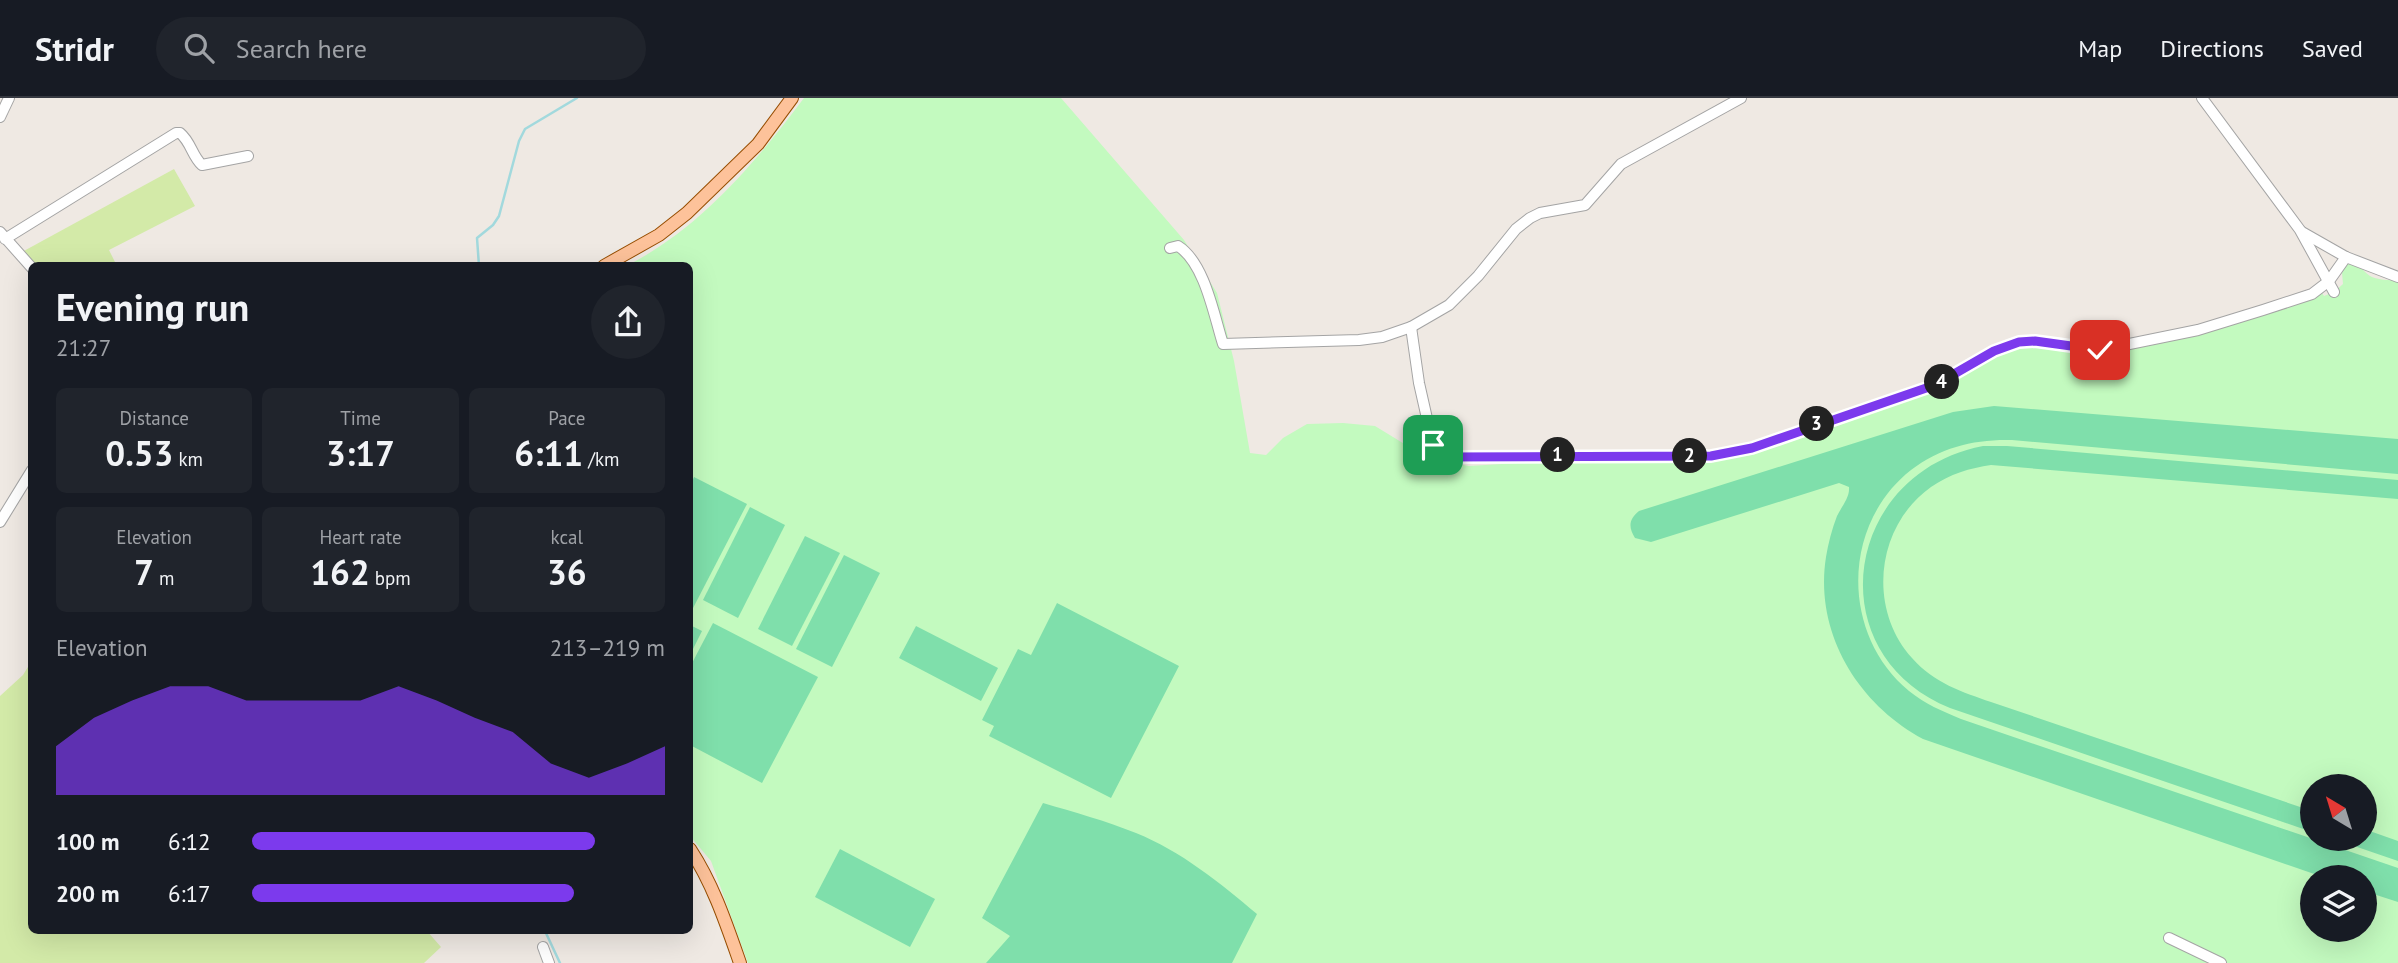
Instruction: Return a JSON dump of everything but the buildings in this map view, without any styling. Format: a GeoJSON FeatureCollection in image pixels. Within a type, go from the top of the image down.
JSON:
{"type":"FeatureCollection","features":[{"type":"Feature","properties":{"kind":"main road"},"geometry":{"type":"LineString","coordinates":[[611,262],[659,235],[687,213],[758,144],[792,98]]}},
{"type":"Feature","properties":{"kind":"main road"},"geometry":{"type":"LineString","coordinates":[[693,854],[718,901],[740,963]]}},
{"type":"Feature","properties":{"kind":"street"},"geometry":{"type":"LineString","coordinates":[[0,117],[9,98]]}},
{"type":"Feature","properties":{"kind":"street"},"geometry":{"type":"LineString","coordinates":[[1170,248],[1178,246],[1184,250],[1193,264],[1210,300],[1223,344],[1382,337],[1411,327],[1449,305],[1478,276],[1516,229],[1530,218],[1540,212],[1585,205],[1621,163],[1741,98]]}},
{"type":"Feature","properties":{"kind":"street"},"geometry":{"type":"LineString","coordinates":[[2203,98],[2300,230],[2334,292]]}},
{"type":"Feature","properties":{"kind":"street"},"geometry":{"type":"LineString","coordinates":[[28,263],[3,235],[176,133],[185,137],[202,165],[248,156]]}},
{"type":"Feature","properties":{"kind":"street"},"geometry":{"type":"LineString","coordinates":[[2300,230],[2346,257],[2398,277]]}},
{"type":"Feature","properties":{"kind":"street"},"geometry":{"type":"LineString","coordinates":[[1411,327],[1433,445],[1443,457],[1711,456],[1752,448],[1935,385],[1994,351],[2012,344],[2035,341],[2100,350],[2116,348],[2198,330],[2263,310],[2312,294],[2329,281],[2346,257]]}},
{"type":"Feature","properties":{"kind":"street"},"geometry":{"type":"LineString","coordinates":[[0,522],[28,476]]}},
{"type":"Feature","properties":{"kind":"street"},"geometry":{"type":"LineString","coordinates":[[2169,938],[2221,963]]}},
{"type":"Feature","properties":{"kind":"street"},"geometry":{"type":"LineString","coordinates":[[542,947],[549,963]]}},
{"type":"Feature","properties":{"kind":"green space"},"geometry":{"type":"Polygon","coordinates":[[[804,98],[1061,98],[1184,240],[1217,293],[1234,361],[1250,453],[1266,455],[1283,438],[1307,424],[1343,423],[1375,426],[1429,459],[1469,466],[1564,460],[1707,460],[1851,416],[2006,349],[2027,345],[2070,349],[2227,326],[2322,293],[2324,296],[2334,292],[2343,284],[2342,273],[2346,264],[2350,263],[2356,264],[2373,277],[2398,281],[2398,963],[748,963],[711,861],[693,840],[693,262],[633,262],[678,234],[746,170],[804,98]]]}},
{"type":"Feature","properties":{"kind":"green space"},"geometry":{"type":"Polygon","coordinates":[[[174,169],[195,206],[109,250],[115,262],[31,262],[22,252],[174,169]]]}},
{"type":"Feature","properties":{"kind":"green space"},"geometry":{"type":"Polygon","coordinates":[[[1994,406],[2398,439],[2398,474],[2012,440],[1959,446],[1922,462],[1888,493],[1872,520],[1862,549],[1858,580],[1861,611],[1871,641],[1887,668],[1921,700],[1961,719],[2300,835],[2300,851],[2348,851],[2398,868],[2398,902],[2377,895],[2377,865],[2300,865],[2300,869],[1923,739],[1900,724],[1861,686],[1834,639],[1827,613],[1824,585],[1827,552],[1835,521],[1847,498],[1849,487],[1839,483],[1651,542],[1635,538],[1631,530],[1631,520],[1639,511],[1953,412],[1994,406]]]}},
{"type":"Feature","properties":{"kind":"green space"},"geometry":{"type":"Polygon","coordinates":[[[1983,446],[2007,446],[2398,480],[2398,499],[1991,465],[1960,472],[1931,487],[1913,503],[1898,523],[1889,545],[1884,568],[1888,616],[1898,638],[1912,658],[1930,674],[1949,686],[1980,698],[2300,807],[2300,828],[1950,708],[1907,682],[1879,648],[1865,608],[1864,567],[1876,527],[1900,491],[1936,463],[1983,446]]]}},
{"type":"Feature","properties":{"kind":"green space"},"geometry":{"type":"Polygon","coordinates":[[[694,477],[747,504],[693,608],[694,477]]]}},
{"type":"Feature","properties":{"kind":"green space"},"geometry":{"type":"Polygon","coordinates":[[[750,507],[785,525],[738,618],[703,600],[750,507]]]}},
{"type":"Feature","properties":{"kind":"green space"},"geometry":{"type":"Polygon","coordinates":[[[805,536],[840,553],[792,646],[758,629],[805,536]]]}},
{"type":"Feature","properties":{"kind":"green space"},"geometry":{"type":"Polygon","coordinates":[[[844,555],[880,573],[832,667],[796,649],[844,555]]]}},
{"type":"Feature","properties":{"kind":"green space"},"geometry":{"type":"Polygon","coordinates":[[[1057,603],[1179,666],[1111,798],[989,736],[994,726],[982,720],[1018,649],[1031,655],[1057,603]]]}},
{"type":"Feature","properties":{"kind":"green space"},"geometry":{"type":"Polygon","coordinates":[[[713,623],[818,677],[762,783],[693,747],[693,661],[713,623]]]}},
{"type":"Feature","properties":{"kind":"green space"},"geometry":{"type":"Polygon","coordinates":[[[693,626],[702,631],[693,649],[693,626]]]}},
{"type":"Feature","properties":{"kind":"green space"},"geometry":{"type":"Polygon","coordinates":[[[916,626],[998,668],[981,701],[899,658],[916,626]]]}},
{"type":"Feature","properties":{"kind":"green space"},"geometry":{"type":"Polygon","coordinates":[[[28,667],[28,934],[430,934],[441,947],[424,963],[0,963],[0,696],[28,667]]]}},
{"type":"Feature","properties":{"kind":"green space"},"geometry":{"type":"Polygon","coordinates":[[[1043,803],[1153,840],[1200,869],[1257,914],[1232,963],[986,963],[1010,936],[982,918],[1043,803]]]}},
{"type":"Feature","properties":{"kind":"green space"},"geometry":{"type":"Polygon","coordinates":[[[2377,834],[2398,841],[2398,861],[2369,851],[2377,851],[2377,834]]]}},
{"type":"Feature","properties":{"kind":"green space"},"geometry":{"type":"Polygon","coordinates":[[[840,849],[935,899],[910,947],[815,897],[840,849]]]}},
{"type":"Feature","properties":{"kind":"waterway"},"geometry":{"type":"LineString","coordinates":[[479,262],[477,238],[493,225],[499,216],[519,141],[525,129],[577,98]]}},
{"type":"Feature","properties":{"kind":"waterway"},"geometry":{"type":"LineString","coordinates":[[546,934],[560,963]]}},
{"type":"Feature","properties":{"kind":"route"},"geometry":{"type":"LineString","coordinates":[[1433,445],[1443,457],[1711,456],[1752,448],[1935,385],[1994,351],[2019,342],[2035,341],[2100,350]]}}]}
